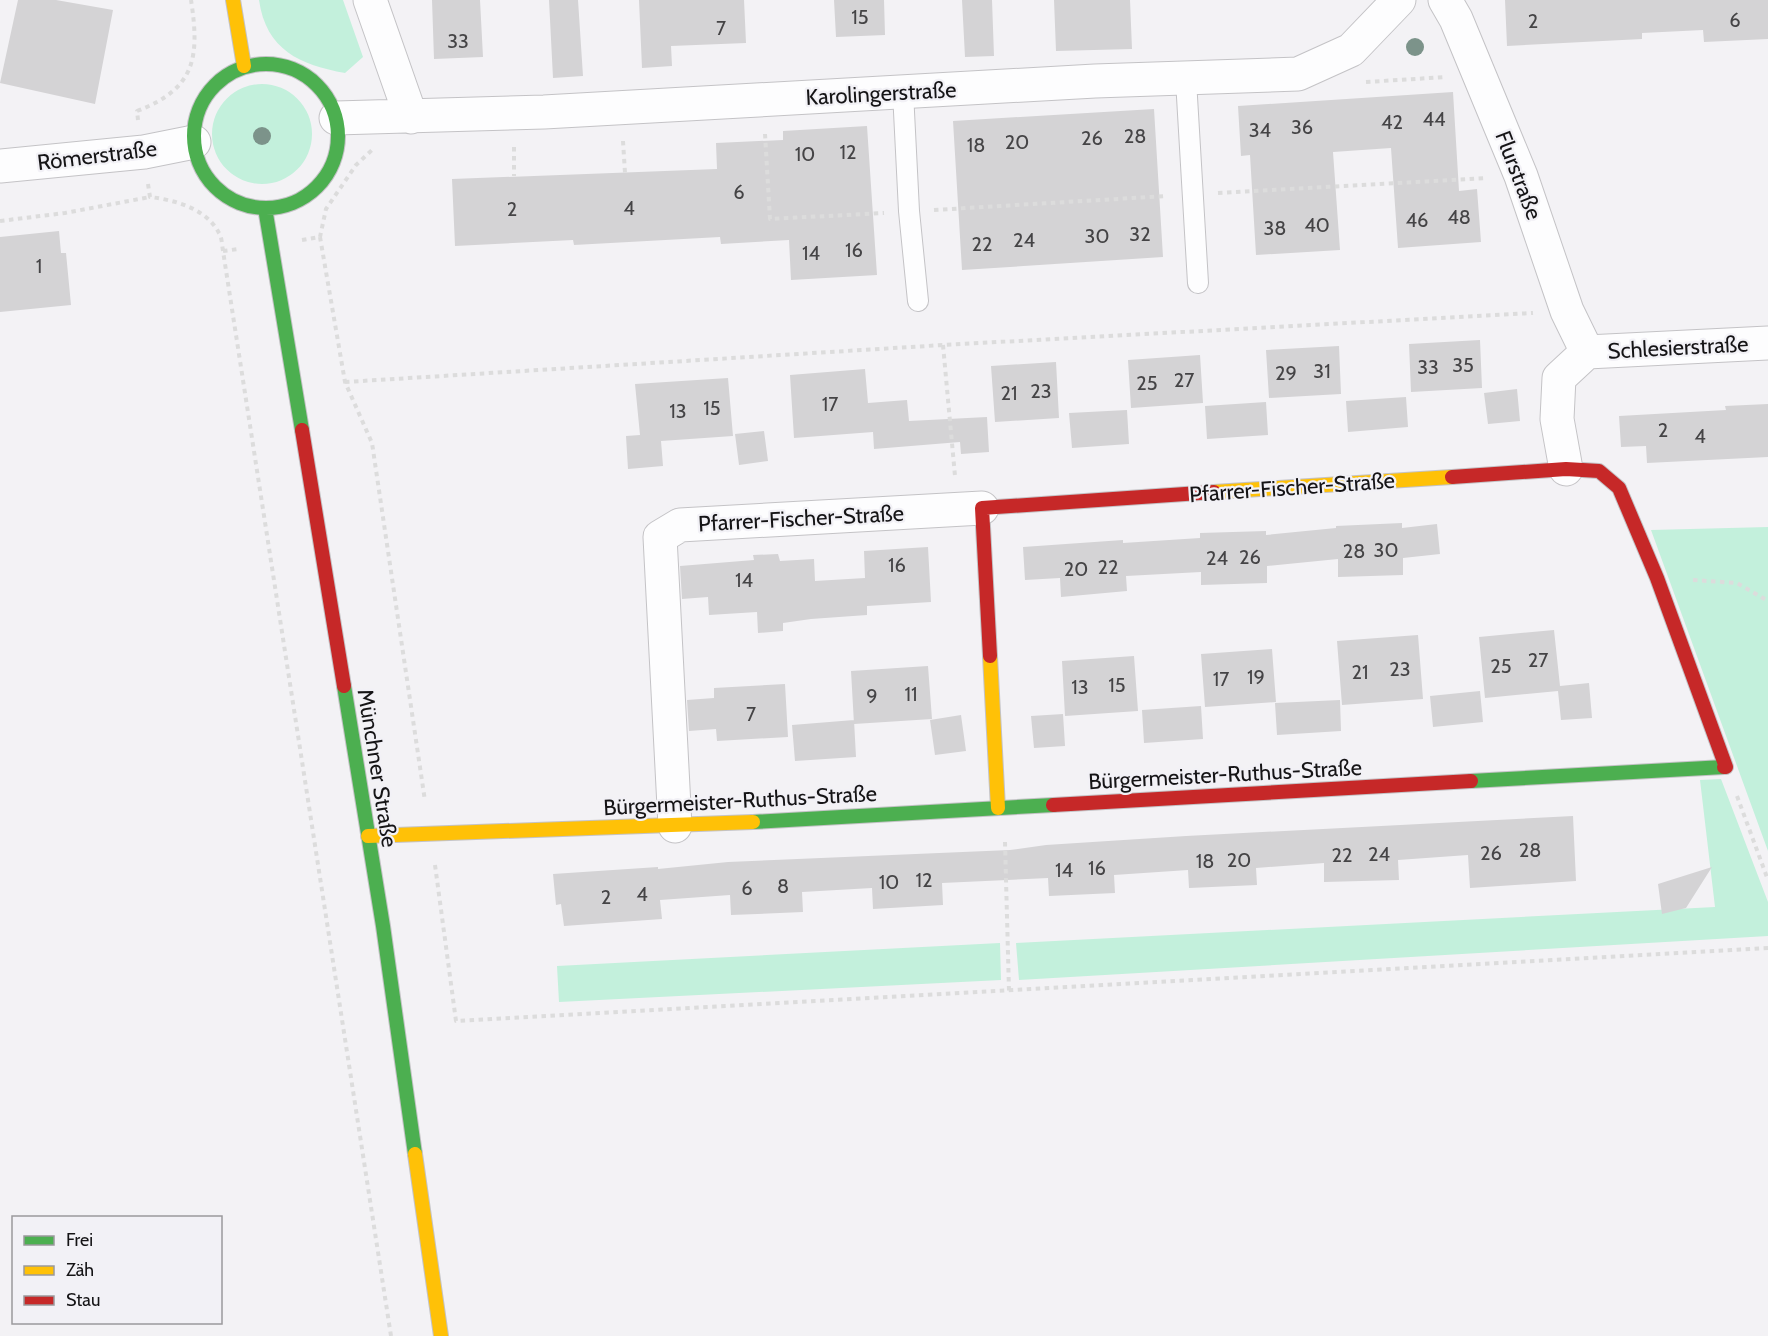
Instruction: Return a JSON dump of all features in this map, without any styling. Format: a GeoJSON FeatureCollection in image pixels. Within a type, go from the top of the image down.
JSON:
{"type":"FeatureCollection","features":[{"type":"Feature","properties":{"kind":"street"},"geometry":{"type":"LineString","coordinates":[[233,0],[244,66]]}},
{"type":"Feature","properties":{"kind":"street"},"geometry":{"type":"LineString","coordinates":[[370,0],[411,117]]}},
{"type":"Feature","properties":{"kind":"street","name":"Karolingerstraße"},"geometry":{"type":"LineString","coordinates":[[336,118],[411,117],[1095,81],[1186,80],[1298,74],[1351,50],[1399,0]]}},
{"type":"Feature","properties":{"kind":"street","name":"Flurstraße"},"geometry":{"type":"LineString","coordinates":[[1445,0],[1456,19],[1521,176],[1567,311],[1587,352]]}},
{"type":"Feature","properties":{"kind":"street"},"geometry":{"type":"LineString","coordinates":[[268,63],[291,68],[301,73],[311,79],[327,97],[336,118],[338,140],[333,161],[323,181],[307,196],[287,205],[265,208],[244,205],[225,196],[209,181],[198,163],[194,142],[196,118],[206,96],[222,77],[244,66],[268,63]]}},
{"type":"Feature","properties":{"kind":"street","name":"Römerstraße"},"geometry":{"type":"LineString","coordinates":[[0,166],[144,152],[194,142]]}},
{"type":"Feature","properties":{"kind":"street","name":"Münchner Straße"},"geometry":{"type":"LineString","coordinates":[[265,208],[368,836],[441,1336]]}},
{"type":"Feature","properties":{"kind":"street","name":"Schlesierstraße"},"geometry":{"type":"LineString","coordinates":[[1587,352],[1768,343]]}},
{"type":"Feature","properties":{"kind":"street"},"geometry":{"type":"LineString","coordinates":[[1587,352],[1559,378],[1557,419],[1566,469],[1599,471],[1619,488],[1657,578],[1726,767]]}},
{"type":"Feature","properties":{"kind":"street","name":"Pfarrer-Fischer-Straße"},"geometry":{"type":"LineString","coordinates":[[675,826],[660,537],[680,525],[970,509],[1566,469]]}},
{"type":"Feature","properties":{"kind":"street"},"geometry":{"type":"LineString","coordinates":[[970,509],[1001,808]]}},
{"type":"Feature","properties":{"kind":"street","name":"Bürgermeister-Ruthus-Straße"},"geometry":{"type":"LineString","coordinates":[[368,836],[430,832],[675,826],[1726,767]]}},
{"type":"Feature","properties":{"kind":"lane"},"geometry":{"type":"LineString","coordinates":[[1186,80],[1198,283]]}},
{"type":"Feature","properties":{"kind":"lane"},"geometry":{"type":"LineString","coordinates":[[903,92],[909,211],[918,301]]}},
{"type":"Feature","properties":{"kind":"path"},"geometry":{"type":"LineString","coordinates":[[150,197],[137,111],[161,102],[181,83],[194,60],[196,31],[191,0]]}},
{"type":"Feature","properties":{"kind":"path"},"geometry":{"type":"LineString","coordinates":[[763,100],[770,219],[1521,176]]}},
{"type":"Feature","properties":{"kind":"path"},"geometry":{"type":"LineString","coordinates":[[380,144],[356,165],[326,209],[320,237],[345,382],[372,443],[456,1022],[1768,948]]}},
{"type":"Feature","properties":{"kind":"path"},"geometry":{"type":"LineString","coordinates":[[0,221],[65,213],[150,197],[180,201],[205,218],[219,232],[391,1336]]}},
{"type":"Feature","properties":{"kind":"path"},"geometry":{"type":"LineString","coordinates":[[271,245],[320,237]]}},
{"type":"Feature","properties":{"kind":"path"},"geometry":{"type":"LineString","coordinates":[[345,382],[943,345],[1567,311]]}},
{"type":"Feature","properties":{"kind":"path"},"geometry":{"type":"LineString","coordinates":[[943,345],[970,509]]}},
{"type":"Feature","properties":{"kind":"path"},"geometry":{"type":"LineString","coordinates":[[1657,578],[1737,583],[1768,601]]}},
{"type":"Feature","properties":{"kind":"path"},"geometry":{"type":"LineString","coordinates":[[1726,767],[1768,880]]}},
{"type":"Feature","properties":{"kind":"path"},"geometry":{"type":"LineString","coordinates":[[1001,808],[1009,991]]}},
{"type":"Feature","properties":{"kind":"green space"},"geometry":{"type":"Polygon","coordinates":[[[259,0],[343,0],[363,57],[345,73],[300,60],[277,43],[263,17],[259,0]]]}},
{"type":"Feature","properties":{"kind":"green space"},"geometry":{"type":"Polygon","coordinates":[[[262,84],[281,87],[298,98],[309,115],[312,134],[309,153],[298,170],[281,181],[262,184],[243,181],[226,170],[215,153],[212,134],[215,115],[226,98],[243,87],[262,84]]]}},
{"type":"Feature","properties":{"kind":"green space"},"geometry":{"type":"Polygon","coordinates":[[[1768,527],[1768,851],[1651,530],[1768,527]]]}},
{"type":"Feature","properties":{"kind":"green space"},"geometry":{"type":"Polygon","coordinates":[[[1721,779],[1768,902],[1768,936],[1019,980],[1016,943],[1715,907],[1700,780],[1721,779]]]}},
{"type":"Feature","properties":{"kind":"green space"},"geometry":{"type":"Polygon","coordinates":[[[1000,943],[1001,980],[559,1002],[557,966],[1000,943]]]}},
{"type":"Feature","properties":{"kind":"building"},"geometry":{"type":"Polygon","coordinates":[[[18,0],[56,0],[113,10],[95,104],[0,83],[18,0]]]}},
{"type":"Feature","properties":{"kind":"building"},"geometry":{"type":"Polygon","coordinates":[[[432,0],[480,0],[483,57],[434,59],[432,0]]]}},
{"type":"Feature","properties":{"kind":"building"},"geometry":{"type":"Polygon","coordinates":[[[549,0],[578,0],[583,76],[553,78],[549,0]]]}},
{"type":"Feature","properties":{"kind":"building"},"geometry":{"type":"Polygon","coordinates":[[[639,0],[744,0],[746,43],[671,46],[672,66],[642,68],[639,0]]]}},
{"type":"Feature","properties":{"kind":"building"},"geometry":{"type":"Polygon","coordinates":[[[834,0],[884,0],[885,35],[836,37],[834,0]]]}},
{"type":"Feature","properties":{"kind":"building"},"geometry":{"type":"Polygon","coordinates":[[[962,0],[992,0],[994,56],[965,57],[962,0]]]}},
{"type":"Feature","properties":{"kind":"building"},"geometry":{"type":"Polygon","coordinates":[[[1054,0],[1130,0],[1132,49],[1056,51],[1054,0]]]}},
{"type":"Feature","properties":{"kind":"building"},"geometry":{"type":"Polygon","coordinates":[[[1505,0],[1768,0],[1768,39],[1704,42],[1703,30],[1642,33],[1642,39],[1507,46],[1505,0]]]}},
{"type":"Feature","properties":{"kind":"building"},"geometry":{"type":"Polygon","coordinates":[[[1453,92],[1459,191],[1477,189],[1481,242],[1398,248],[1391,148],[1333,152],[1340,250],[1256,255],[1250,155],[1241,156],[1238,106],[1453,92]]]}},
{"type":"Feature","properties":{"kind":"building"},"geometry":{"type":"Polygon","coordinates":[[[1154,109],[1163,257],[962,270],[953,121],[1154,109]]]}},
{"type":"Feature","properties":{"kind":"building"},"geometry":{"type":"Polygon","coordinates":[[[867,126],[877,275],[791,280],[789,240],[721,244],[720,237],[574,245],[573,240],[455,246],[452,179],[717,169],[716,143],[783,140],[783,131],[867,126]]]}},
{"type":"Feature","properties":{"kind":"building"},"geometry":{"type":"Polygon","coordinates":[[[59,231],[61,253],[66,253],[71,305],[0,312],[0,237],[59,231]]]}},
{"type":"Feature","properties":{"kind":"building"},"geometry":{"type":"Polygon","coordinates":[[[1480,340],[1482,388],[1411,392],[1409,344],[1480,340]]]}},
{"type":"Feature","properties":{"kind":"building"},"geometry":{"type":"Polygon","coordinates":[[[1339,346],[1341,394],[1269,398],[1266,350],[1339,346]]]}},
{"type":"Feature","properties":{"kind":"building"},"geometry":{"type":"Polygon","coordinates":[[[1200,355],[1203,403],[1131,408],[1128,360],[1200,355]]]}},
{"type":"Feature","properties":{"kind":"building"},"geometry":{"type":"Polygon","coordinates":[[[1056,362],[1059,418],[995,422],[991,366],[1056,362]]]}},
{"type":"Feature","properties":{"kind":"building"},"geometry":{"type":"Polygon","coordinates":[[[865,369],[868,403],[907,400],[909,421],[987,417],[989,452],[961,454],[960,442],[874,449],[873,432],[794,438],[790,375],[865,369]]]}},
{"type":"Feature","properties":{"kind":"building"},"geometry":{"type":"Polygon","coordinates":[[[728,378],[733,436],[661,441],[663,466],[628,469],[626,436],[640,435],[635,384],[728,378]]]}},
{"type":"Feature","properties":{"kind":"building"},"geometry":{"type":"Polygon","coordinates":[[[1517,389],[1520,421],[1488,424],[1484,393],[1517,389]]]}},
{"type":"Feature","properties":{"kind":"building"},"geometry":{"type":"Polygon","coordinates":[[[1406,397],[1408,427],[1348,432],[1346,401],[1406,397]]]}},
{"type":"Feature","properties":{"kind":"building"},"geometry":{"type":"Polygon","coordinates":[[[1266,402],[1268,435],[1207,439],[1205,406],[1266,402]]]}},
{"type":"Feature","properties":{"kind":"building"},"geometry":{"type":"Polygon","coordinates":[[[1768,404],[1768,457],[1647,463],[1646,446],[1621,447],[1619,416],[1726,410],[1725,406],[1768,404]]]}},
{"type":"Feature","properties":{"kind":"building"},"geometry":{"type":"Polygon","coordinates":[[[1127,410],[1129,444],[1072,448],[1069,413],[1127,410]]]}},
{"type":"Feature","properties":{"kind":"building"},"geometry":{"type":"Polygon","coordinates":[[[764,431],[768,461],[739,465],[735,434],[764,431]]]}},
{"type":"Feature","properties":{"kind":"building"},"geometry":{"type":"Polygon","coordinates":[[[1402,523],[1402,528],[1437,524],[1440,554],[1403,558],[1403,575],[1338,577],[1338,559],[1267,566],[1267,583],[1201,585],[1201,572],[1126,576],[1127,591],[1061,597],[1060,578],[1025,580],[1023,547],[1123,540],[1123,543],[1200,538],[1200,533],[1266,531],[1266,535],[1336,528],[1336,526],[1402,523]]]}},
{"type":"Feature","properties":{"kind":"building"},"geometry":{"type":"Polygon","coordinates":[[[928,547],[931,602],[867,606],[867,615],[783,623],[783,631],[758,633],[757,612],[709,615],[708,597],[682,599],[680,566],[754,560],[753,555],[778,554],[780,561],[814,559],[815,581],[865,578],[864,551],[928,547]]]}},
{"type":"Feature","properties":{"kind":"building"},"geometry":{"type":"Polygon","coordinates":[[[1554,630],[1560,686],[1589,683],[1592,718],[1561,720],[1558,691],[1485,698],[1479,637],[1554,630]]]}},
{"type":"Feature","properties":{"kind":"building"},"geometry":{"type":"Polygon","coordinates":[[[1418,635],[1423,699],[1342,705],[1337,641],[1418,635]]]}},
{"type":"Feature","properties":{"kind":"building"},"geometry":{"type":"Polygon","coordinates":[[[1272,649],[1276,702],[1205,707],[1201,654],[1272,649]]]}},
{"type":"Feature","properties":{"kind":"building"},"geometry":{"type":"Polygon","coordinates":[[[1134,656],[1138,711],[1065,716],[1062,661],[1134,656]]]}},
{"type":"Feature","properties":{"kind":"building"},"geometry":{"type":"Polygon","coordinates":[[[928,666],[932,719],[854,724],[851,671],[928,666]]]}},
{"type":"Feature","properties":{"kind":"building"},"geometry":{"type":"Polygon","coordinates":[[[785,684],[788,737],[717,741],[716,729],[689,731],[687,700],[714,698],[714,688],[785,684]]]}},
{"type":"Feature","properties":{"kind":"building"},"geometry":{"type":"Polygon","coordinates":[[[1480,691],[1483,722],[1433,727],[1430,696],[1480,691]]]}},
{"type":"Feature","properties":{"kind":"building"},"geometry":{"type":"Polygon","coordinates":[[[1340,700],[1341,731],[1277,735],[1275,703],[1340,700]]]}},
{"type":"Feature","properties":{"kind":"building"},"geometry":{"type":"Polygon","coordinates":[[[1201,706],[1203,739],[1144,743],[1142,710],[1201,706]]]}},
{"type":"Feature","properties":{"kind":"building"},"geometry":{"type":"Polygon","coordinates":[[[1063,714],[1065,746],[1034,748],[1031,716],[1063,714]]]}},
{"type":"Feature","properties":{"kind":"building"},"geometry":{"type":"Polygon","coordinates":[[[961,715],[966,751],[935,755],[930,720],[961,715]]]}},
{"type":"Feature","properties":{"kind":"building"},"geometry":{"type":"Polygon","coordinates":[[[854,720],[856,757],[795,761],[792,725],[854,720]]]}},
{"type":"Feature","properties":{"kind":"building"},"geometry":{"type":"Polygon","coordinates":[[[1573,816],[1576,881],[1470,888],[1468,855],[1398,860],[1399,880],[1324,882],[1324,863],[1256,868],[1257,885],[1189,888],[1188,870],[1114,875],[1115,893],[1049,896],[1048,878],[942,883],[943,905],[873,909],[872,888],[802,892],[803,912],[731,915],[730,895],[660,900],[662,919],[564,926],[561,904],[556,905],[553,874],[658,867],[658,869],[728,862],[1010,850],[1046,845],[1186,836],[1573,816]]]}},
{"type":"Feature","properties":{"kind":"building"},"geometry":{"type":"Polygon","coordinates":[[[1712,867],[1686,908],[1662,914],[1658,884],[1712,867]]]}},
{"type":"Feature","properties":{"kind":"traffic: fast"},"geometry":{"type":"LineString","coordinates":[[266,64],[294,69],[317,85],[333,108],[338,136],[333,164],[317,187],[294,203],[266,208],[238,203],[215,187],[199,164],[194,136],[199,108],[215,85],[238,69],[266,64]]}},
{"type":"Feature","properties":{"kind":"traffic: fast"},"geometry":{"type":"LineString","coordinates":[[265,208],[302,430]]}},
{"type":"Feature","properties":{"kind":"traffic: fast"},"geometry":{"type":"LineString","coordinates":[[344,686],[383,926],[415,1154]]}},
{"type":"Feature","properties":{"kind":"traffic: fast"},"geometry":{"type":"LineString","coordinates":[[1471,781],[1724,767]]}},
{"type":"Feature","properties":{"kind":"traffic: fast"},"geometry":{"type":"LineString","coordinates":[[753,822],[1053,805]]}},
{"type":"Feature","properties":{"kind":"traffic: slow"},"geometry":{"type":"LineString","coordinates":[[233,0],[244,66]]}},
{"type":"Feature","properties":{"kind":"traffic: slow"},"geometry":{"type":"LineString","coordinates":[[1214,492],[1452,477]]}},
{"type":"Feature","properties":{"kind":"traffic: slow"},"geometry":{"type":"LineString","coordinates":[[990,656],[998,808]]}},
{"type":"Feature","properties":{"kind":"traffic: slow"},"geometry":{"type":"LineString","coordinates":[[368,836],[753,822]]}},
{"type":"Feature","properties":{"kind":"traffic: slow"},"geometry":{"type":"LineString","coordinates":[[415,1154],[441,1336]]}},
{"type":"Feature","properties":{"kind":"traffic: jam"},"geometry":{"type":"LineString","coordinates":[[302,430],[344,686]]}},
{"type":"Feature","properties":{"kind":"traffic: jam"},"geometry":{"type":"LineString","coordinates":[[1452,477],[1566,469],[1599,471],[1619,488],[1657,578],[1726,767],[1724,767]]}},
{"type":"Feature","properties":{"kind":"traffic: jam"},"geometry":{"type":"LineString","coordinates":[[990,656],[982,508],[1214,492]]}},
{"type":"Feature","properties":{"kind":"traffic: jam"},"geometry":{"type":"LineString","coordinates":[[1053,805],[1471,781]]}}]}
